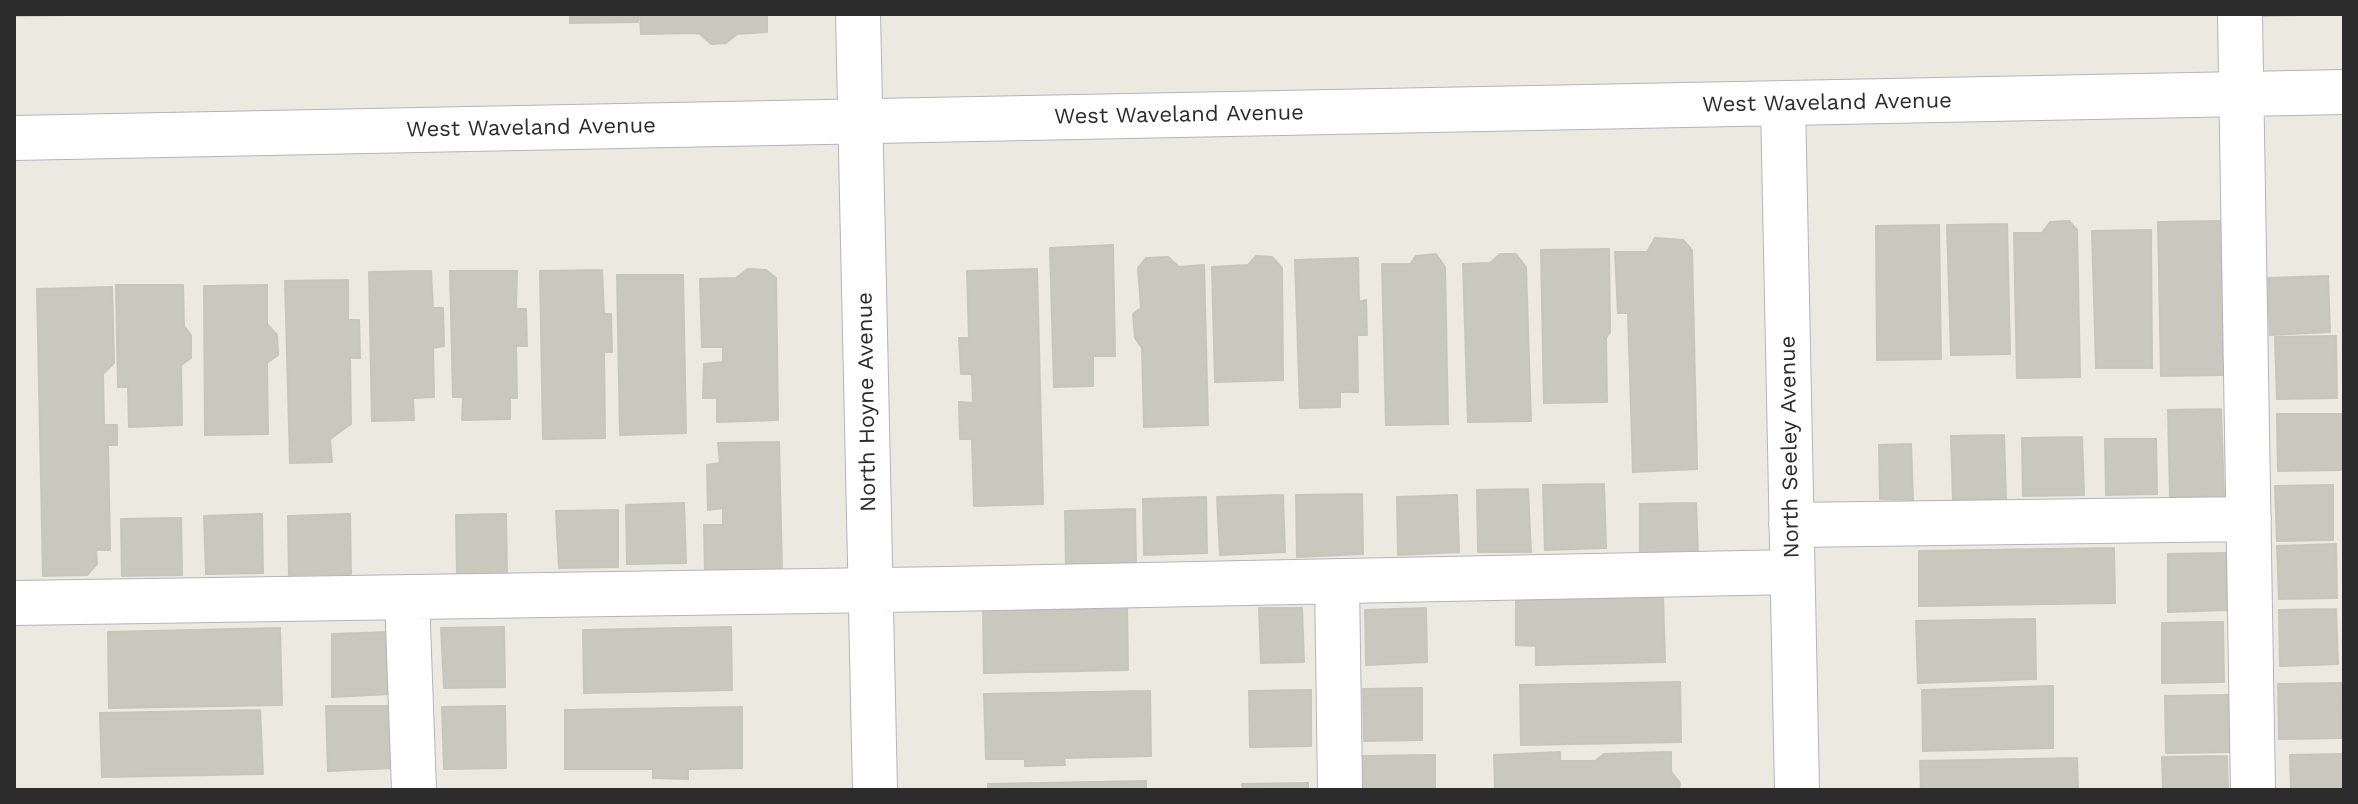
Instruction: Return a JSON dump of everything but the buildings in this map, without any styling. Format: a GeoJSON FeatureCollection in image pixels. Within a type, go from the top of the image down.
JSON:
{"type":"FeatureCollection","features":[{"type":"Feature","properties":{"kind":"street","name":"North Hoyne Avenue"},"geometry":{"type":"LineString","coordinates":[[858,14],[875,790]]}},
{"type":"Feature","properties":{"kind":"street"},"geometry":{"type":"LineString","coordinates":[[2240,14],[2253,790]]}},
{"type":"Feature","properties":{"kind":"street","name":"West Waveland Avenue"},"geometry":{"type":"LineString","coordinates":[[14,138],[2344,92]]}},
{"type":"Feature","properties":{"kind":"street","name":"North Seeley Avenue"},"geometry":{"type":"LineString","coordinates":[[1783,103],[1797,790]]}},
{"type":"Feature","properties":{"kind":"street"},"geometry":{"type":"LineString","coordinates":[[1791,525],[2249,519]]}},
{"type":"Feature","properties":{"kind":"street"},"geometry":{"type":"LineString","coordinates":[[14,603],[1792,572]]}},
{"type":"Feature","properties":{"kind":"street"},"geometry":{"type":"LineString","coordinates":[[1337,581],[1340,790]]}},
{"type":"Feature","properties":{"kind":"street"},"geometry":{"type":"LineString","coordinates":[[407,597],[414,790]]}}]}
